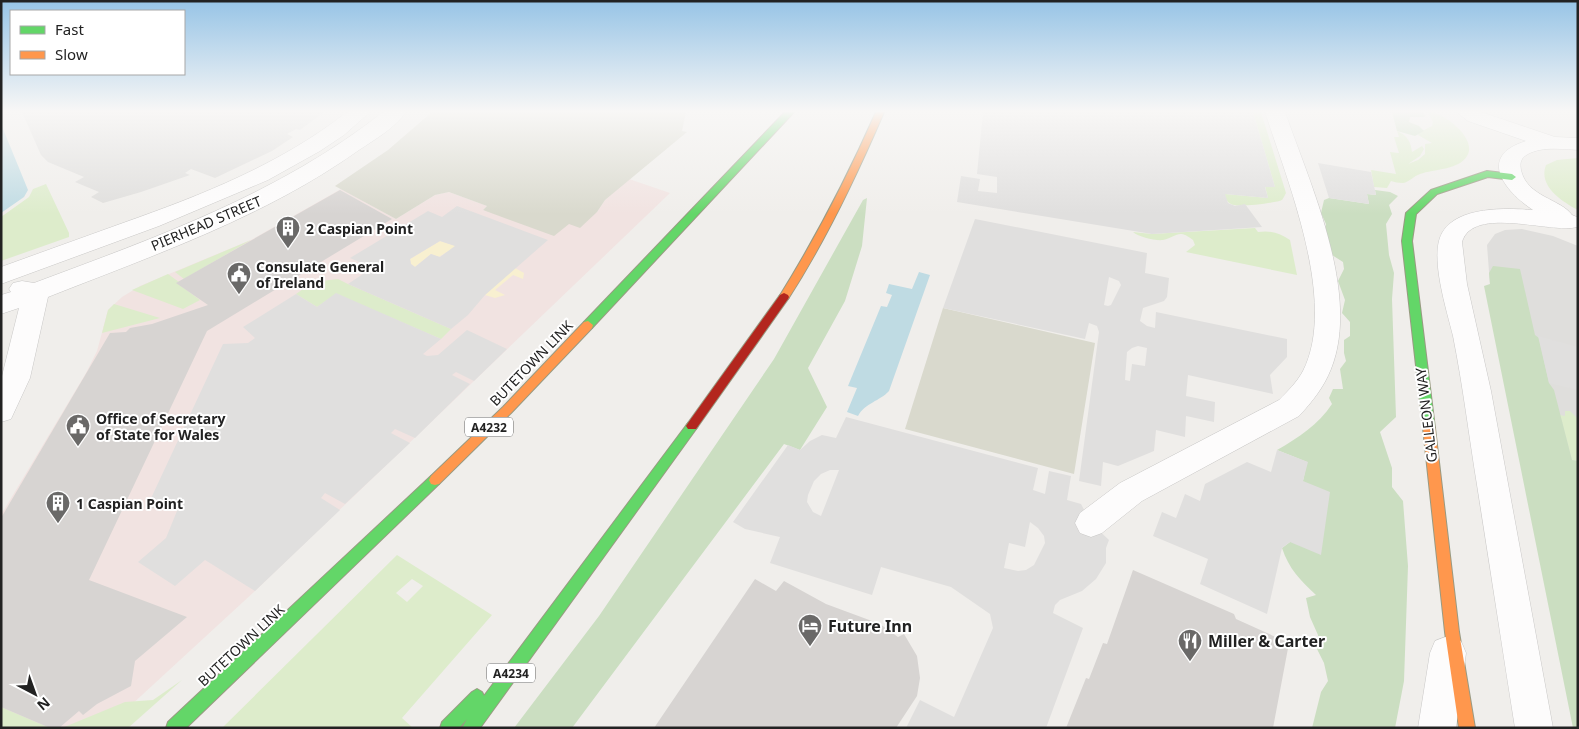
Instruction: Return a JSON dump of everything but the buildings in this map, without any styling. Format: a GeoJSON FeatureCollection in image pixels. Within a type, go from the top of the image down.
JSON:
{"type":"FeatureCollection","features":[{"type":"Feature","properties":{"kind":"main road","name":"BUTETOWN LINK"},"geometry":{"type":"LineString","coordinates":[[174,728],[507,410],[758,146]]}},
{"type":"Feature","properties":{"kind":"main road"},"geometry":{"type":"LineString","coordinates":[[448,728],[551,618],[744,356],[796,281],[864,146]]}},
{"type":"Feature","properties":{"kind":"main road","name":"GALLEON WAY"},"geometry":{"type":"LineString","coordinates":[[1467,728],[1452,632],[1406,241],[1411,213],[1434,192],[1511,168]]}},
{"type":"Feature","properties":{"kind":"main road","name":"A4234"},"geometry":{"type":"LineString","coordinates":[[470,728],[551,618]]}},
{"type":"Feature","properties":{"kind":"street","name":"PIERHEAD STREET"},"geometry":{"type":"LineString","coordinates":[[1,276],[203,201],[254,179],[313,146]]}},
{"type":"Feature","properties":{"kind":"street","name":"PIERHEAD STREET"},"geometry":{"type":"LineString","coordinates":[[1,305],[263,200],[305,178],[352,146]]}},
{"type":"Feature","properties":{"kind":"street"},"geometry":{"type":"LineString","coordinates":[[1091,523],[1131,492],[1289,408],[1300,398],[1315,375],[1327,339],[1328,316],[1315,230],[1287,146]]}},
{"type":"Feature","properties":{"kind":"street"},"geometry":{"type":"LineString","coordinates":[[1494,146],[1511,168],[1519,188],[1540,205],[1573,224]]}},
{"type":"Feature","properties":{"kind":"street"},"geometry":{"type":"LineString","coordinates":[[1511,168],[1517,151],[1528,146]]}},
{"type":"Feature","properties":{"kind":"street"},"geometry":{"type":"LineString","coordinates":[[1534,728],[1473,367],[1452,272],[1450,244],[1453,233],[1463,225],[1490,217],[1508,215],[1530,216],[1573,224]]}},
{"type":"Feature","properties":{"kind":"street"},"geometry":{"type":"LineString","coordinates":[[1,284],[36,292],[16,378],[1,411]]}},
{"type":"Feature","properties":{"kind":"street"},"geometry":{"type":"LineString","coordinates":[[1437,728],[1452,632]]}},
{"type":"Feature","properties":{"kind":"shaded area"},"geometry":{"type":"Polygon","coordinates":[[[37,146],[279,146],[215,178],[191,169],[185,173],[190,175],[103,203],[91,197],[99,192],[75,182],[84,177],[48,162],[41,155],[37,146]]]}},
{"type":"Feature","properties":{"kind":"shaded area"},"geometry":{"type":"Polygon","coordinates":[[[393,146],[670,146],[605,200],[597,212],[580,228],[569,224],[554,236],[483,210],[487,206],[449,192],[435,195],[396,219],[335,186],[393,146]]]}},
{"type":"Feature","properties":{"kind":"shaded area"},"geometry":{"type":"Polygon","coordinates":[[[980,146],[1263,146],[1275,187],[1265,187],[1268,198],[1225,194],[1228,203],[1235,206],[1245,204],[1262,227],[1152,234],[957,202],[961,176],[980,179],[978,191],[997,193],[997,177],[977,174],[980,146]]]}},
{"type":"Feature","properties":{"kind":"shaded area"},"geometry":{"type":"Polygon","coordinates":[[[1318,163],[1371,172],[1376,195],[1367,194],[1369,204],[1329,198],[1318,163]]]}},
{"type":"Feature","properties":{"kind":"shaded area"},"geometry":{"type":"Polygon","coordinates":[[[629,179],[670,193],[255,591],[129,707],[103,728],[1,728],[1,515],[86,373],[97,351],[108,310],[122,297],[140,286],[251,240],[341,189],[396,219],[435,195],[449,192],[487,206],[483,210],[569,224],[597,212],[605,200],[629,179]]]}},
{"type":"Feature","properties":{"kind":"shaded area"},"geometry":{"type":"Polygon","coordinates":[[[457,206],[548,240],[485,295],[468,315],[451,329],[348,284],[366,272],[360,269],[366,265],[350,258],[428,211],[442,217],[457,206]],[[440,241],[410,259],[411,264],[415,267],[431,254],[440,257],[455,246],[440,241]]]}},
{"type":"Feature","properties":{"kind":"shaded area"},"geometry":{"type":"Polygon","coordinates":[[[975,219],[1147,253],[1145,273],[1169,278],[1167,297],[1164,301],[1143,308],[1140,321],[1147,326],[1155,328],[1156,312],[1287,339],[1287,357],[1270,375],[1273,394],[1188,375],[1186,396],[1215,402],[1214,422],[1186,416],[1185,437],[1156,430],[1154,451],[1118,466],[1103,462],[1101,486],[1079,481],[1099,332],[1097,326],[1089,323],[1085,339],[943,308],[975,219]],[[1109,277],[1104,305],[1108,306],[1111,305],[1121,285],[1119,281],[1109,277]],[[1138,346],[1127,352],[1125,380],[1130,381],[1132,364],[1145,366],[1147,348],[1138,346]]]}},
{"type":"Feature","properties":{"kind":"shaded area"},"geometry":{"type":"Polygon","coordinates":[[[1522,229],[1553,236],[1578,246],[1578,687],[1490,285],[1487,245],[1495,234],[1505,230],[1522,229]]]}},
{"type":"Feature","properties":{"kind":"shaded area"},"geometry":{"type":"Polygon","coordinates":[[[336,293],[441,339],[423,354],[427,356],[438,355],[467,330],[507,349],[474,381],[456,372],[452,375],[470,384],[415,438],[395,429],[391,433],[410,443],[345,504],[325,493],[321,498],[340,510],[255,591],[205,560],[175,586],[138,562],[166,538],[179,506],[146,509],[223,344],[248,343],[255,338],[243,327],[296,294],[317,307],[336,293]]]}},
{"type":"Feature","properties":{"kind":"shaded area"},"geometry":{"type":"Polygon","coordinates":[[[943,308],[1095,343],[1074,474],[905,429],[943,308]]]}},
{"type":"Feature","properties":{"kind":"shaded area"},"geometry":{"type":"Polygon","coordinates":[[[1538,336],[1578,347],[1578,390],[1549,383],[1538,336]]]}},
{"type":"Feature","properties":{"kind":"shaded area"},"geometry":{"type":"Polygon","coordinates":[[[846,417],[1038,468],[1033,490],[1045,494],[1049,471],[1071,476],[1067,500],[1081,504],[1091,523],[1109,540],[1106,548],[1106,563],[1096,579],[1082,591],[1060,600],[1055,605],[1053,613],[1083,628],[1046,728],[906,728],[920,700],[954,717],[993,628],[990,614],[951,587],[881,567],[872,595],[770,563],[780,537],[745,529],[733,522],[788,445],[800,450],[810,441],[822,435],[836,438],[846,417]],[[830,470],[821,474],[814,481],[808,495],[807,502],[813,512],[821,516],[839,470],[830,470]],[[1030,522],[1025,547],[1009,543],[1004,568],[1018,571],[1026,570],[1034,565],[1045,543],[1044,536],[1030,522]]]}},
{"type":"Feature","properties":{"kind":"shaded area"},"geometry":{"type":"Polygon","coordinates":[[[1277,450],[1308,462],[1303,481],[1330,492],[1321,555],[1290,542],[1282,548],[1267,614],[1200,584],[1208,559],[1153,536],[1162,512],[1176,518],[1185,494],[1200,501],[1205,484],[1247,462],[1271,472],[1277,450]]]}},
{"type":"Feature","properties":{"kind":"green space"},"geometry":{"type":"Polygon","coordinates":[[[1263,146],[1272,146],[1286,193],[1282,200],[1250,205],[1234,205],[1227,201],[1225,194],[1268,198],[1265,186],[1275,187],[1263,146]]]}},
{"type":"Feature","properties":{"kind":"green space"},"geometry":{"type":"Polygon","coordinates":[[[1397,146],[1411,146],[1412,152],[1422,146],[1424,149],[1420,156],[1408,164],[1418,160],[1425,154],[1425,146],[1469,146],[1467,156],[1463,161],[1452,167],[1426,172],[1403,183],[1391,181],[1387,188],[1374,187],[1371,170],[1396,174],[1390,152],[1399,153],[1397,146]]]}},
{"type":"Feature","properties":{"kind":"green space"},"geometry":{"type":"Polygon","coordinates":[[[1578,158],[1578,210],[1553,192],[1545,180],[1544,173],[1546,165],[1557,160],[1578,158]]]}},
{"type":"Feature","properties":{"kind":"green space"},"geometry":{"type":"Polygon","coordinates":[[[46,184],[69,233],[69,237],[1,261],[1,217],[29,197],[33,189],[46,184]]]}},
{"type":"Feature","properties":{"kind":"green space"},"geometry":{"type":"Polygon","coordinates":[[[1375,190],[1390,192],[1398,196],[1389,205],[1392,214],[1386,224],[1389,255],[1394,273],[1392,299],[1396,417],[1380,432],[1392,468],[1392,487],[1403,501],[1408,566],[1404,681],[1395,728],[1312,728],[1321,692],[1328,681],[1324,663],[1317,649],[1318,635],[1310,617],[1306,598],[1316,595],[1296,574],[1282,548],[1290,542],[1307,462],[1277,450],[1321,418],[1332,404],[1329,398],[1333,389],[1343,389],[1340,369],[1346,361],[1344,340],[1350,336],[1350,322],[1342,313],[1345,300],[1338,281],[1344,269],[1343,262],[1332,255],[1324,233],[1326,224],[1321,213],[1324,200],[1329,198],[1369,204],[1367,194],[1376,195],[1375,190]]]}},
{"type":"Feature","properties":{"kind":"green space"},"geometry":{"type":"Polygon","coordinates":[[[867,198],[862,246],[845,301],[808,368],[827,407],[800,450],[784,444],[572,728],[514,728],[599,616],[774,359],[863,200],[867,198]]]}},
{"type":"Feature","properties":{"kind":"green space"},"geometry":{"type":"Polygon","coordinates":[[[1255,228],[1258,232],[1267,231],[1275,233],[1290,240],[1297,275],[1186,252],[1195,245],[1188,236],[1181,234],[1160,240],[1143,237],[1133,232],[1152,234],[1255,228]]]}},
{"type":"Feature","properties":{"kind":"green space"},"geometry":{"type":"Polygon","coordinates":[[[251,240],[184,279],[175,272],[251,240]]]}},
{"type":"Feature","properties":{"kind":"green space"},"geometry":{"type":"Polygon","coordinates":[[[1493,266],[1520,269],[1535,335],[1539,338],[1549,383],[1554,390],[1572,460],[1578,461],[1578,728],[1573,728],[1484,286],[1490,284],[1489,273],[1493,266]]]}},
{"type":"Feature","properties":{"kind":"green space"},"geometry":{"type":"Polygon","coordinates":[[[168,274],[200,300],[183,309],[132,290],[168,274]]]}},
{"type":"Feature","properties":{"kind":"green space"},"geometry":{"type":"Polygon","coordinates":[[[338,279],[451,329],[441,339],[336,294],[317,307],[296,294],[313,282],[338,279]]]}},
{"type":"Feature","properties":{"kind":"green space"},"geometry":{"type":"Polygon","coordinates":[[[114,304],[160,318],[102,333],[108,310],[114,304]]]}},
{"type":"Feature","properties":{"kind":"green space"},"geometry":{"type":"Polygon","coordinates":[[[1565,411],[1570,411],[1578,419],[1578,461],[1572,460],[1560,415],[1565,416],[1565,411]]]}},
{"type":"Feature","properties":{"kind":"green space"},"geometry":{"type":"Polygon","coordinates":[[[397,555],[492,615],[402,718],[413,728],[222,728],[397,555]],[[412,579],[396,593],[407,602],[423,586],[412,579]]]}},
{"type":"Feature","properties":{"kind":"green space"},"geometry":{"type":"Polygon","coordinates":[[[182,680],[128,728],[62,728],[125,702],[153,700],[182,680]]]}},
{"type":"Feature","properties":{"kind":"green space"},"geometry":{"type":"Polygon","coordinates":[[[1,707],[50,728],[1,728],[1,707]]]}},
{"type":"Feature","properties":{"kind":"sand"},"geometry":{"type":"Polygon","coordinates":[[[440,241],[456,246],[439,257],[431,254],[415,267],[411,264],[410,259],[440,241]]]}},
{"type":"Feature","properties":{"kind":"sand"},"geometry":{"type":"Polygon","coordinates":[[[515,268],[524,273],[523,279],[513,275],[495,290],[505,295],[495,298],[485,295],[515,268]]]}},
{"type":"Feature","properties":{"kind":"water"},"geometry":{"type":"Polygon","coordinates":[[[1,146],[10,146],[28,190],[24,197],[1,213],[1,146]]]}},
{"type":"Feature","properties":{"kind":"water"},"geometry":{"type":"Polygon","coordinates":[[[919,272],[930,275],[889,391],[865,408],[858,416],[847,412],[857,388],[848,386],[881,306],[887,307],[892,295],[886,293],[889,284],[912,289],[919,272]]]}},
{"type":"Feature","properties":{"kind":"traffic: fast"},"geometry":{"type":"LineString","coordinates":[[588,325],[758,146]]}},
{"type":"Feature","properties":{"kind":"traffic: fast"},"geometry":{"type":"LineString","coordinates":[[1429,428],[1407,241],[1411,213],[1434,192],[1487,174],[1512,177]]}},
{"type":"Feature","properties":{"kind":"traffic: fast"},"geometry":{"type":"LineString","coordinates":[[470,728],[692,426]]}},
{"type":"Feature","properties":{"kind":"traffic: fast"},"geometry":{"type":"LineString","coordinates":[[174,728],[435,480]]}},
{"type":"Feature","properties":{"kind":"traffic: fast"},"geometry":{"type":"LineString","coordinates":[[448,728],[477,697]]}},
{"type":"Feature","properties":{"kind":"traffic: slow"},"geometry":{"type":"LineString","coordinates":[[784,297],[812,253],[865,146]]}},
{"type":"Feature","properties":{"kind":"traffic: slow"},"geometry":{"type":"LineString","coordinates":[[435,480],[507,410],[588,325]]}},
{"type":"Feature","properties":{"kind":"traffic: slow"},"geometry":{"type":"LineString","coordinates":[[1429,428],[1452,632],[1467,728]]}},
{"type":"Feature","properties":{"kind":"traffic: jam"},"geometry":{"type":"LineString","coordinates":[[692,426],[784,297]]}},
{"type":"Feature","properties":{"kind":"place","name":"2 Caspian Point"},"geometry":{"type":"Point","coordinates":[288,249]}},
{"type":"Feature","properties":{"kind":"place","name":"Consulate General of Ireland"},"geometry":{"type":"Point","coordinates":[239,295]}},
{"type":"Feature","properties":{"kind":"place","name":"Office of Secretary of State for Wales"},"geometry":{"type":"Point","coordinates":[78,447]}},
{"type":"Feature","properties":{"kind":"place","name":"1 Caspian Point"},"geometry":{"type":"Point","coordinates":[58,524]}},
{"type":"Feature","properties":{"kind":"place","name":"Future Inn"},"geometry":{"type":"Point","coordinates":[810,647]}},
{"type":"Feature","properties":{"kind":"place","name":"Miller & Carter"},"geometry":{"type":"Point","coordinates":[1190,662]}}]}
